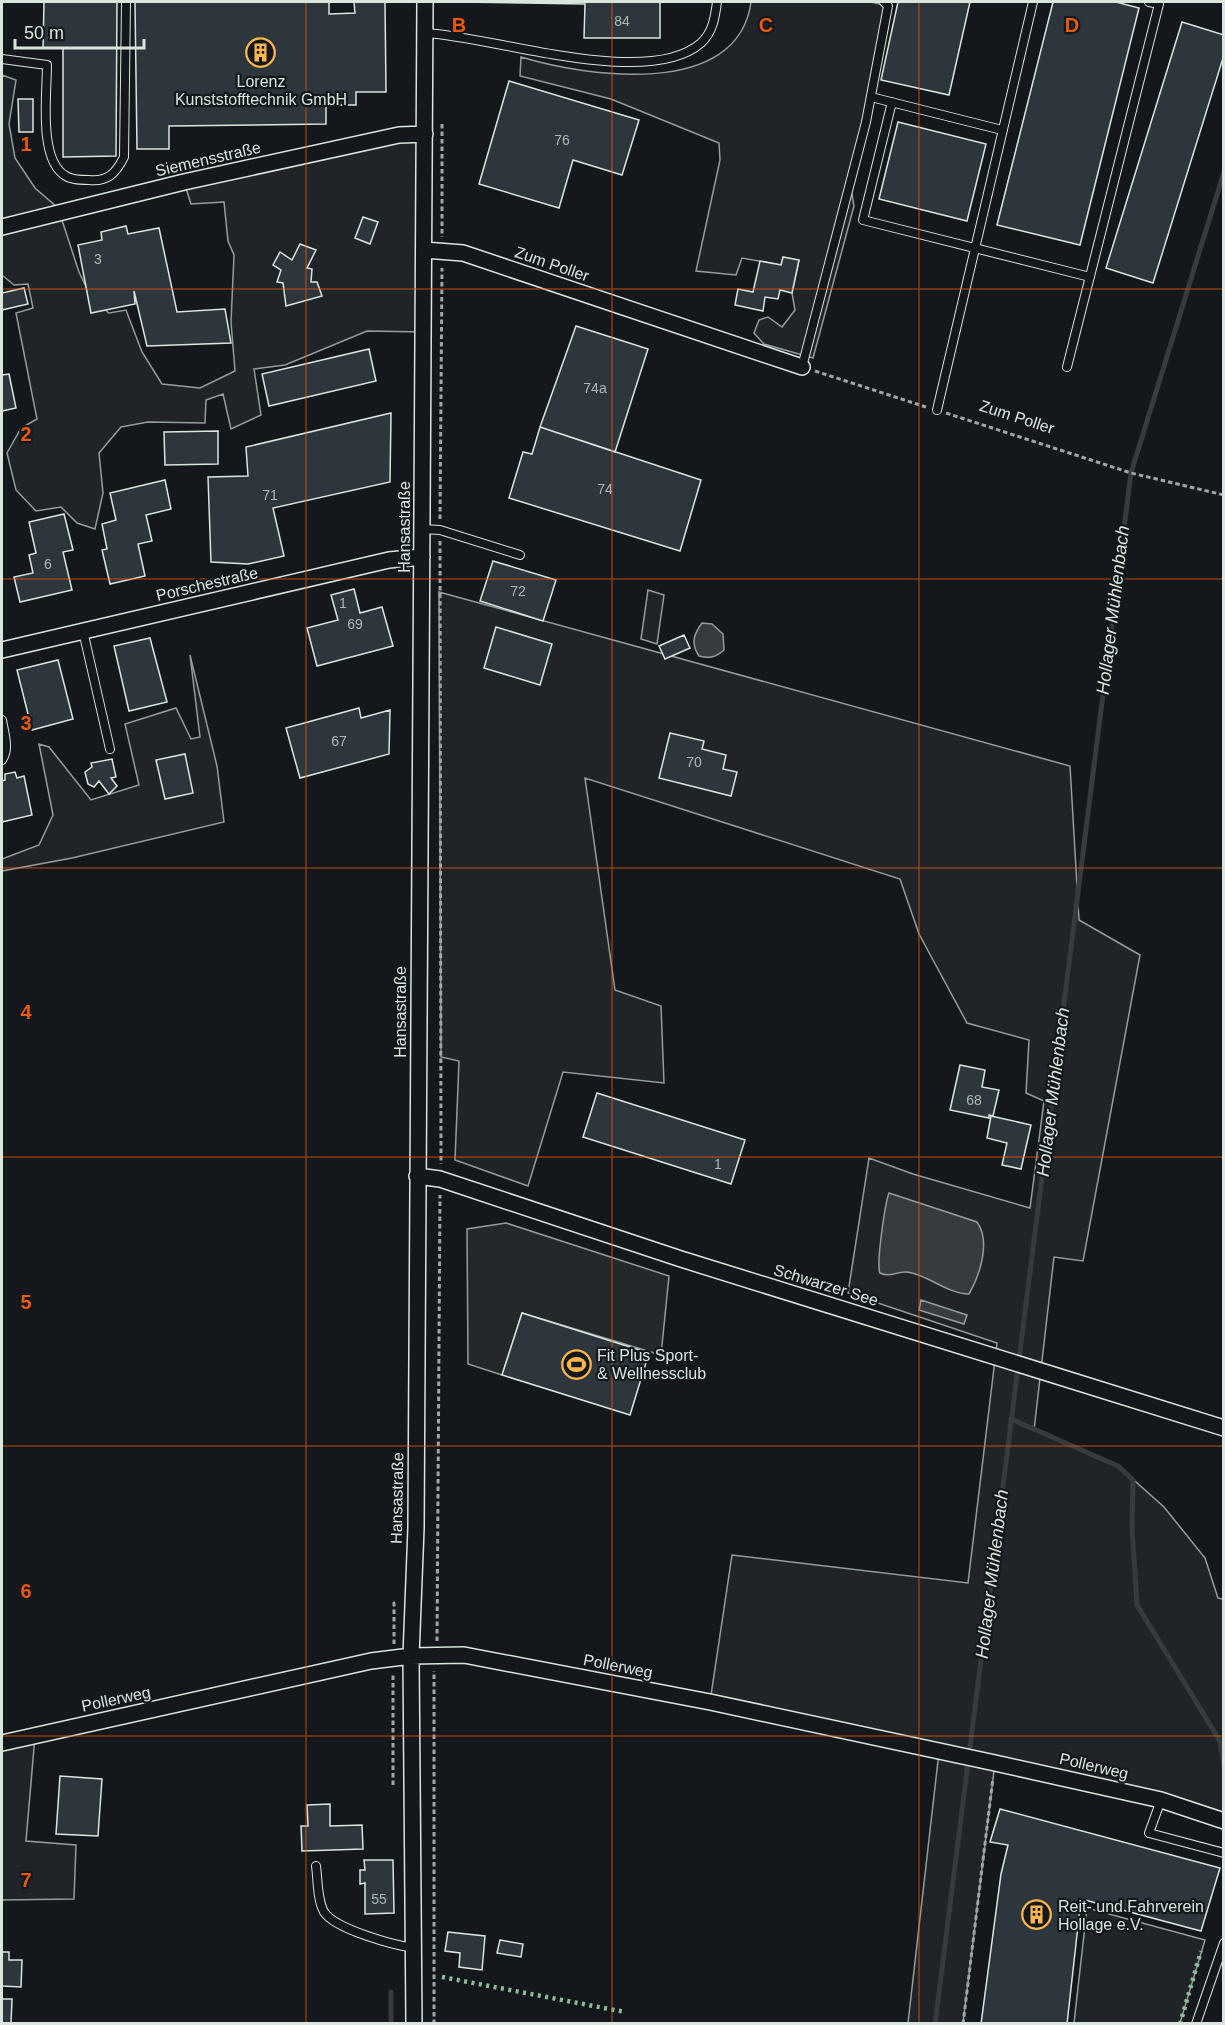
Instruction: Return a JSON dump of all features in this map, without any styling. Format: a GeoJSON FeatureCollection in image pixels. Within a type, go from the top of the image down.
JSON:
{"type":"FeatureCollection","features":[{"type":"Feature","properties":{"kind":"street","name":"Hansastraße"},"geometry":{"type":"LineString","coordinates":[[414,2024],[411,1656],[416,1528],[425,2]]}},
{"type":"Feature","properties":{"kind":"street","name":"Siemensstraße"},"geometry":{"type":"LineString","coordinates":[[2,227],[230,172],[399,135],[425,134]]}},
{"type":"Feature","properties":{"kind":"street","name":"Zum Poller"},"geometry":{"type":"LineString","coordinates":[[424,250],[463,253],[802,367]]}},
{"type":"Feature","properties":{"kind":"street","name":"Porschestraße"},"geometry":{"type":"LineString","coordinates":[[2,650],[389,560],[422,558]]}},
{"type":"Feature","properties":{"kind":"street","name":"Schwarzer See"},"geometry":{"type":"LineString","coordinates":[[417,1176],[440,1179],[579,1227],[1224,1428]]}},
{"type":"Feature","properties":{"kind":"street","name":"Pollerweg"},"geometry":{"type":"LineString","coordinates":[[2,1743],[371,1661],[436,1654],[464,1655],[710,1702],[995,1763],[1161,1800],[1224,1821]]}},
{"type":"Feature","properties":{"kind":"lane"},"geometry":{"type":"LineString","coordinates":[[2,59],[47,65],[47,139],[52,162],[66,177],[100,181],[116,173],[124,157],[126,2]]}},
{"type":"Feature","properties":{"kind":"lane"},"geometry":{"type":"LineString","coordinates":[[425,33],[594,59],[663,61],[700,44],[712,30],[717,2]]}},
{"type":"Feature","properties":{"kind":"lane"},"geometry":{"type":"LineString","coordinates":[[802,367],[866,122],[888,6],[884,2]]}},
{"type":"Feature","properties":{"kind":"lane"},"geometry":{"type":"LineString","coordinates":[[937,410],[1033,2]]}},
{"type":"Feature","properties":{"kind":"lane"},"geometry":{"type":"LineString","coordinates":[[1067,367],[1159,4],[1149,2]]}},
{"type":"Feature","properties":{"kind":"lane"},"geometry":{"type":"LineString","coordinates":[[871,97],[1002,130]]}},
{"type":"Feature","properties":{"kind":"lane"},"geometry":{"type":"LineString","coordinates":[[892,102],[862,220],[1090,277]]}},
{"type":"Feature","properties":{"kind":"lane"},"geometry":{"type":"LineString","coordinates":[[422,529],[440,530],[520,555]]}},
{"type":"Feature","properties":{"kind":"lane"},"geometry":{"type":"LineString","coordinates":[[83,631],[110,749]]}},
{"type":"Feature","properties":{"kind":"lane"},"geometry":{"type":"LineString","coordinates":[[2,720],[6,747],[2,760]]}},
{"type":"Feature","properties":{"kind":"lane"},"geometry":{"type":"LineString","coordinates":[[1161,1800],[1149,1833],[1224,1853]]}},
{"type":"Feature","properties":{"kind":"lane"},"geometry":{"type":"LineString","coordinates":[[316,1866],[320,1901],[328,1917],[392,1945],[414,1948]]}},
{"type":"Feature","properties":{"kind":"lane"},"geometry":{"type":"LineString","coordinates":[[1196,2024],[1224,1943]]}},
{"type":"Feature","properties":{"kind":"path"},"geometry":{"type":"LineString","coordinates":[[434,2024],[436,1654],[439,1621],[442,113]]}},
{"type":"Feature","properties":{"kind":"path","name":"Zum Poller"},"geometry":{"type":"LineString","coordinates":[[802,367],[1131,472],[1224,495]]}},
{"type":"Feature","properties":{"kind":"path"},"geometry":{"type":"LineString","coordinates":[[963,2024],[995,1763]]}},
{"type":"Feature","properties":{"kind":"shaded area"},"geometry":{"type":"Polygon","coordinates":[[[751,2],[871,2],[888,6],[850,183],[854,206],[813,358],[764,344],[754,333],[759,320],[768,317],[782,327],[795,310],[792,293],[799,260],[783,257],[781,265],[742,258],[736,275],[696,271],[720,160],[719,143],[611,99],[520,76],[521,57],[583,70],[619,74],[656,73],[690,67],[719,54],[740,33],[751,2]]]}},
{"type":"Feature","properties":{"kind":"shaded area"},"geometry":{"type":"Polygon","coordinates":[[[2,75],[16,80],[9,124],[15,158],[35,188],[58,208],[79,272],[92,299],[109,313],[126,310],[142,352],[162,384],[200,388],[235,371],[231,322],[234,255],[228,241],[224,202],[191,204],[184,182],[425,134],[424,332],[367,331],[285,365],[254,369],[261,415],[231,429],[223,394],[206,400],[205,423],[148,422],[121,427],[99,453],[103,493],[95,529],[77,523],[61,507],[36,511],[16,490],[7,453],[21,428],[37,419],[16,313],[33,308],[28,284],[14,285],[2,275],[2,75]]]}},
{"type":"Feature","properties":{"kind":"shaded area"},"geometry":{"type":"Polygon","coordinates":[[[648,590],[664,595],[657,644],[641,639],[648,590]]]}},
{"type":"Feature","properties":{"kind":"shaded area"},"geometry":{"type":"Polygon","coordinates":[[[439,592],[1070,766],[1079,920],[1140,955],[1083,1261],[1054,1257],[1034,1430],[1118,1466],[1164,1507],[1205,1558],[1218,1598],[1223,1599],[1223,1821],[995,1763],[963,2023],[908,2023],[939,1752],[710,1702],[732,1555],[968,1583],[997,1343],[848,1293],[869,1158],[913,1174],[1030,1208],[1044,1101],[1026,1093],[1029,1040],[967,1023],[919,934],[900,879],[585,778],[615,990],[661,1006],[664,1083],[563,1072],[528,1186],[455,1160],[459,1061],[441,1057],[439,592]]]}},
{"type":"Feature","properties":{"kind":"shaded area"},"geometry":{"type":"Polygon","coordinates":[[[702,623],[712,624],[723,634],[724,650],[715,656],[703,657],[696,652],[694,640],[702,623]]]}},
{"type":"Feature","properties":{"kind":"shaded area"},"geometry":{"type":"Polygon","coordinates":[[[190,655],[217,766],[224,822],[72,858],[2,871],[2,859],[39,845],[53,815],[39,744],[49,747],[91,800],[139,785],[125,724],[176,708],[191,739],[200,737],[190,655]]]}},
{"type":"Feature","properties":{"kind":"shaded area"},"geometry":{"type":"Polygon","coordinates":[[[889,1193],[977,1222],[984,1248],[980,1268],[969,1294],[953,1291],[922,1276],[907,1272],[887,1275],[880,1273],[880,1247],[889,1193]]]}},
{"type":"Feature","properties":{"kind":"shaded area"},"geometry":{"type":"Polygon","coordinates":[[[506,1223],[669,1276],[661,1355],[522,1313],[502,1375],[468,1364],[467,1229],[506,1223]]]}},
{"type":"Feature","properties":{"kind":"shaded area"},"geometry":{"type":"Polygon","coordinates":[[[921,1300],[967,1315],[964,1324],[919,1310],[921,1300]]]}},
{"type":"Feature","properties":{"kind":"shaded area"},"geometry":{"type":"Polygon","coordinates":[[[35,1736],[26,1841],[76,1845],[74,1899],[2,1900],[2,1743],[35,1736]]]}},
{"type":"Feature","properties":{"kind":"shaded area"},"geometry":{"type":"Polygon","coordinates":[[[1087,1908],[1205,1940],[1180,2023],[1074,2023],[1087,1908]]]}},
{"type":"Feature","properties":{"kind":"building"},"geometry":{"type":"Polygon","coordinates":[[[44,2],[117,2],[116,156],[63,157],[63,48],[43,48],[44,2]]]}},
{"type":"Feature","properties":{"kind":"building","name":"Lorenz Kunststofftechnik GmbH"},"geometry":{"type":"Polygon","coordinates":[[[135,2],[329,2],[329,14],[355,13],[354,2],[385,2],[386,92],[356,92],[356,105],[326,105],[326,124],[169,126],[169,149],[137,149],[135,2]]]}},
{"type":"Feature","properties":{"kind":"building"},"geometry":{"type":"Polygon","coordinates":[[[460,2],[660,2],[660,38],[584,38],[585,4],[460,2]]]}},
{"type":"Feature","properties":{"kind":"building"},"geometry":{"type":"Polygon","coordinates":[[[898,2],[970,2],[949,95],[881,80],[898,2]]]}},
{"type":"Feature","properties":{"kind":"building"},"geometry":{"type":"Polygon","coordinates":[[[1053,2],[1116,2],[1139,8],[1080,245],[997,225],[1053,2]]]}},
{"type":"Feature","properties":{"kind":"building"},"geometry":{"type":"Polygon","coordinates":[[[1182,22],[1224,35],[1224,55],[1153,283],[1106,268],[1182,22]]]}},
{"type":"Feature","properties":{"kind":"building"},"geometry":{"type":"Polygon","coordinates":[[[509,81],[639,120],[622,175],[573,160],[559,208],[479,184],[509,81]]]}},
{"type":"Feature","properties":{"kind":"building"},"geometry":{"type":"Polygon","coordinates":[[[18,99],[33,99],[33,132],[19,132],[18,99]]]}},
{"type":"Feature","properties":{"kind":"building"},"geometry":{"type":"Polygon","coordinates":[[[898,122],[986,144],[967,221],[879,199],[898,122]]]}},
{"type":"Feature","properties":{"kind":"building"},"geometry":{"type":"Polygon","coordinates":[[[363,217],[378,222],[370,244],[355,238],[363,217]]]}},
{"type":"Feature","properties":{"kind":"building"},"geometry":{"type":"Polygon","coordinates":[[[126,226],[128,234],[159,228],[177,312],[225,309],[231,343],[147,346],[134,291],[135,304],[91,313],[78,245],[102,240],[101,232],[126,226]]]}},
{"type":"Feature","properties":{"kind":"building"},"geometry":{"type":"Polygon","coordinates":[[[300,244],[316,250],[307,268],[312,269],[311,282],[317,282],[322,296],[286,306],[283,283],[277,282],[281,270],[273,265],[280,252],[292,260],[300,244]]]}},
{"type":"Feature","properties":{"kind":"building"},"geometry":{"type":"Polygon","coordinates":[[[783,257],[799,260],[792,293],[780,290],[778,299],[765,297],[763,311],[735,305],[738,289],[753,292],[760,261],[781,265],[783,257]]]}},
{"type":"Feature","properties":{"kind":"building"},"geometry":{"type":"Polygon","coordinates":[[[24,288],[28,304],[2,310],[2,293],[24,288]]]}},
{"type":"Feature","properties":{"kind":"building"},"geometry":{"type":"Polygon","coordinates":[[[576,326],[648,349],[615,452],[540,427],[576,326]]]}},
{"type":"Feature","properties":{"kind":"building"},"geometry":{"type":"Polygon","coordinates":[[[369,349],[376,381],[269,406],[262,374],[369,349]]]}},
{"type":"Feature","properties":{"kind":"building"},"geometry":{"type":"Polygon","coordinates":[[[9,374],[16,408],[2,411],[2,375],[9,374]]]}},
{"type":"Feature","properties":{"kind":"building"},"geometry":{"type":"Polygon","coordinates":[[[391,413],[390,482],[273,508],[284,556],[248,564],[211,562],[208,477],[248,476],[246,447],[391,413]]]}},
{"type":"Feature","properties":{"kind":"building"},"geometry":{"type":"Polygon","coordinates":[[[540,427],[701,480],[680,551],[509,498],[523,452],[532,454],[540,427]]]}},
{"type":"Feature","properties":{"kind":"building"},"geometry":{"type":"Polygon","coordinates":[[[218,431],[218,464],[165,465],[164,432],[218,431]]]}},
{"type":"Feature","properties":{"kind":"building"},"geometry":{"type":"Polygon","coordinates":[[[165,480],[171,509],[146,515],[152,541],[138,544],[145,576],[110,584],[102,550],[107,549],[102,524],[116,520],[110,493],[165,480]]]}},
{"type":"Feature","properties":{"kind":"building"},"geometry":{"type":"Polygon","coordinates":[[[64,514],[73,550],[63,552],[72,590],[20,602],[14,577],[33,573],[29,555],[36,553],[29,522],[64,514]]]}},
{"type":"Feature","properties":{"kind":"building"},"geometry":{"type":"Polygon","coordinates":[[[493,561],[556,580],[543,621],[480,601],[493,561]]]}},
{"type":"Feature","properties":{"kind":"building"},"geometry":{"type":"Polygon","coordinates":[[[354,589],[360,613],[382,607],[393,646],[317,666],[307,628],[338,620],[331,595],[354,589]]]}},
{"type":"Feature","properties":{"kind":"building"},"geometry":{"type":"Polygon","coordinates":[[[496,627],[552,644],[540,685],[484,668],[496,627]]]}},
{"type":"Feature","properties":{"kind":"building"},"geometry":{"type":"Polygon","coordinates":[[[684,635],[690,648],[665,659],[659,646],[684,635]]]}},
{"type":"Feature","properties":{"kind":"building"},"geometry":{"type":"Polygon","coordinates":[[[150,638],[167,702],[129,711],[114,646],[150,638]]]}},
{"type":"Feature","properties":{"kind":"building"},"geometry":{"type":"Polygon","coordinates":[[[58,660],[73,719],[32,730],[17,670],[58,660]]]}},
{"type":"Feature","properties":{"kind":"building"},"geometry":{"type":"Polygon","coordinates":[[[359,708],[361,718],[390,710],[389,754],[300,778],[286,728],[359,708]]]}},
{"type":"Feature","properties":{"kind":"building"},"geometry":{"type":"Polygon","coordinates":[[[670,733],[704,741],[702,749],[726,755],[723,769],[737,772],[731,796],[659,778],[670,733]]]}},
{"type":"Feature","properties":{"kind":"building"},"geometry":{"type":"Polygon","coordinates":[[[185,754],[193,793],[165,799],[156,760],[185,754]]]}},
{"type":"Feature","properties":{"kind":"building"},"geometry":{"type":"Polygon","coordinates":[[[112,759],[116,777],[111,778],[117,786],[109,794],[99,781],[94,787],[88,784],[85,772],[92,767],[91,763],[112,759]]]}},
{"type":"Feature","properties":{"kind":"building"},"geometry":{"type":"Polygon","coordinates":[[[15,772],[17,778],[24,776],[32,815],[2,822],[2,781],[5,780],[5,774],[15,772]]]}},
{"type":"Feature","properties":{"kind":"building"},"geometry":{"type":"Polygon","coordinates":[[[960,1065],[985,1070],[982,1087],[999,1090],[993,1116],[989,1115],[989,1118],[950,1110],[960,1065]]]}},
{"type":"Feature","properties":{"kind":"building"},"geometry":{"type":"Polygon","coordinates":[[[597,1093],[745,1140],[731,1184],[583,1137],[597,1093]]]}},
{"type":"Feature","properties":{"kind":"building"},"geometry":{"type":"Polygon","coordinates":[[[991,1116],[1031,1125],[1021,1169],[1002,1165],[1007,1143],[987,1138],[991,1116]]]}},
{"type":"Feature","properties":{"kind":"building","name":"Fit Plus Sport- & Wellnessclub"},"geometry":{"type":"Polygon","coordinates":[[[522,1313],[649,1353],[630,1415],[502,1375],[522,1313]]]}},
{"type":"Feature","properties":{"kind":"building"},"geometry":{"type":"Polygon","coordinates":[[[60,1776],[102,1779],[98,1836],[56,1834],[60,1776]]]}},
{"type":"Feature","properties":{"kind":"building"},"geometry":{"type":"Polygon","coordinates":[[[330,1804],[330,1826],[362,1825],[363,1849],[302,1851],[301,1826],[308,1826],[307,1805],[330,1804]]]}},
{"type":"Feature","properties":{"kind":"building","name":"Reit- und Fahrverein Hollage e.V."},"geometry":{"type":"Polygon","coordinates":[[[1000,1809],[1220,1868],[1201,1931],[1081,1899],[1067,2024],[981,2024],[1001,1874],[1008,1845],[990,1842],[1000,1809]]]}},
{"type":"Feature","properties":{"kind":"building"},"geometry":{"type":"Polygon","coordinates":[[[364,1860],[393,1860],[394,1913],[365,1914],[365,1883],[360,1884],[360,1870],[365,1870],[364,1860]]]}},
{"type":"Feature","properties":{"kind":"building"},"geometry":{"type":"Polygon","coordinates":[[[448,1932],[485,1936],[482,1970],[459,1967],[460,1953],[445,1951],[448,1932]]]}},
{"type":"Feature","properties":{"kind":"building"},"geometry":{"type":"Polygon","coordinates":[[[500,1940],[523,1944],[521,1957],[497,1953],[500,1940]]]}},
{"type":"Feature","properties":{"kind":"building"},"geometry":{"type":"Polygon","coordinates":[[[2,1952],[9,1952],[9,1960],[22,1960],[21,1987],[2,1986],[2,1952]]]}},
{"type":"Feature","properties":{"kind":"building"},"geometry":{"type":"Polygon","coordinates":[[[2,1999],[12,1999],[11,2024],[2,2024],[2,1999]]]}},
{"type":"Feature","properties":{"kind":"waterway","name":"Hollager Mühlenbach"},"geometry":{"type":"LineString","coordinates":[[935,2024],[1131,473],[1224,172]]}},
{"type":"Feature","properties":{"kind":"waterway"},"geometry":{"type":"LineString","coordinates":[[1011,1419],[1118,1466],[1133,1480],[1132,1528],[1137,1605],[1220,1741],[1224,1766]]}},
{"type":"Feature","properties":{"kind":"waterway"},"geometry":{"type":"LineString","coordinates":[[391,1992],[391,2024]]}},
{"type":"Feature","properties":{"kind":"hedge"},"geometry":{"type":"LineString","coordinates":[[1180,2024],[1201,1951]]}},
{"type":"Feature","properties":{"kind":"hedge"},"geometry":{"type":"LineString","coordinates":[[442,1977],[625,2012]]}},
{"type":"Feature","properties":{"kind":"place","name":"Lorenz Kunststofftechnik GmbH"},"geometry":{"type":"Point","coordinates":[261,53]}},
{"type":"Feature","properties":{"kind":"place","name":"Fit Plus Sport- & Wellnessclub"},"geometry":{"type":"Point","coordinates":[576,1364]}},
{"type":"Feature","properties":{"kind":"place","name":"Reit- und Fahrverein Hollage e.V."},"geometry":{"type":"Point","coordinates":[1037,1915]}}]}
